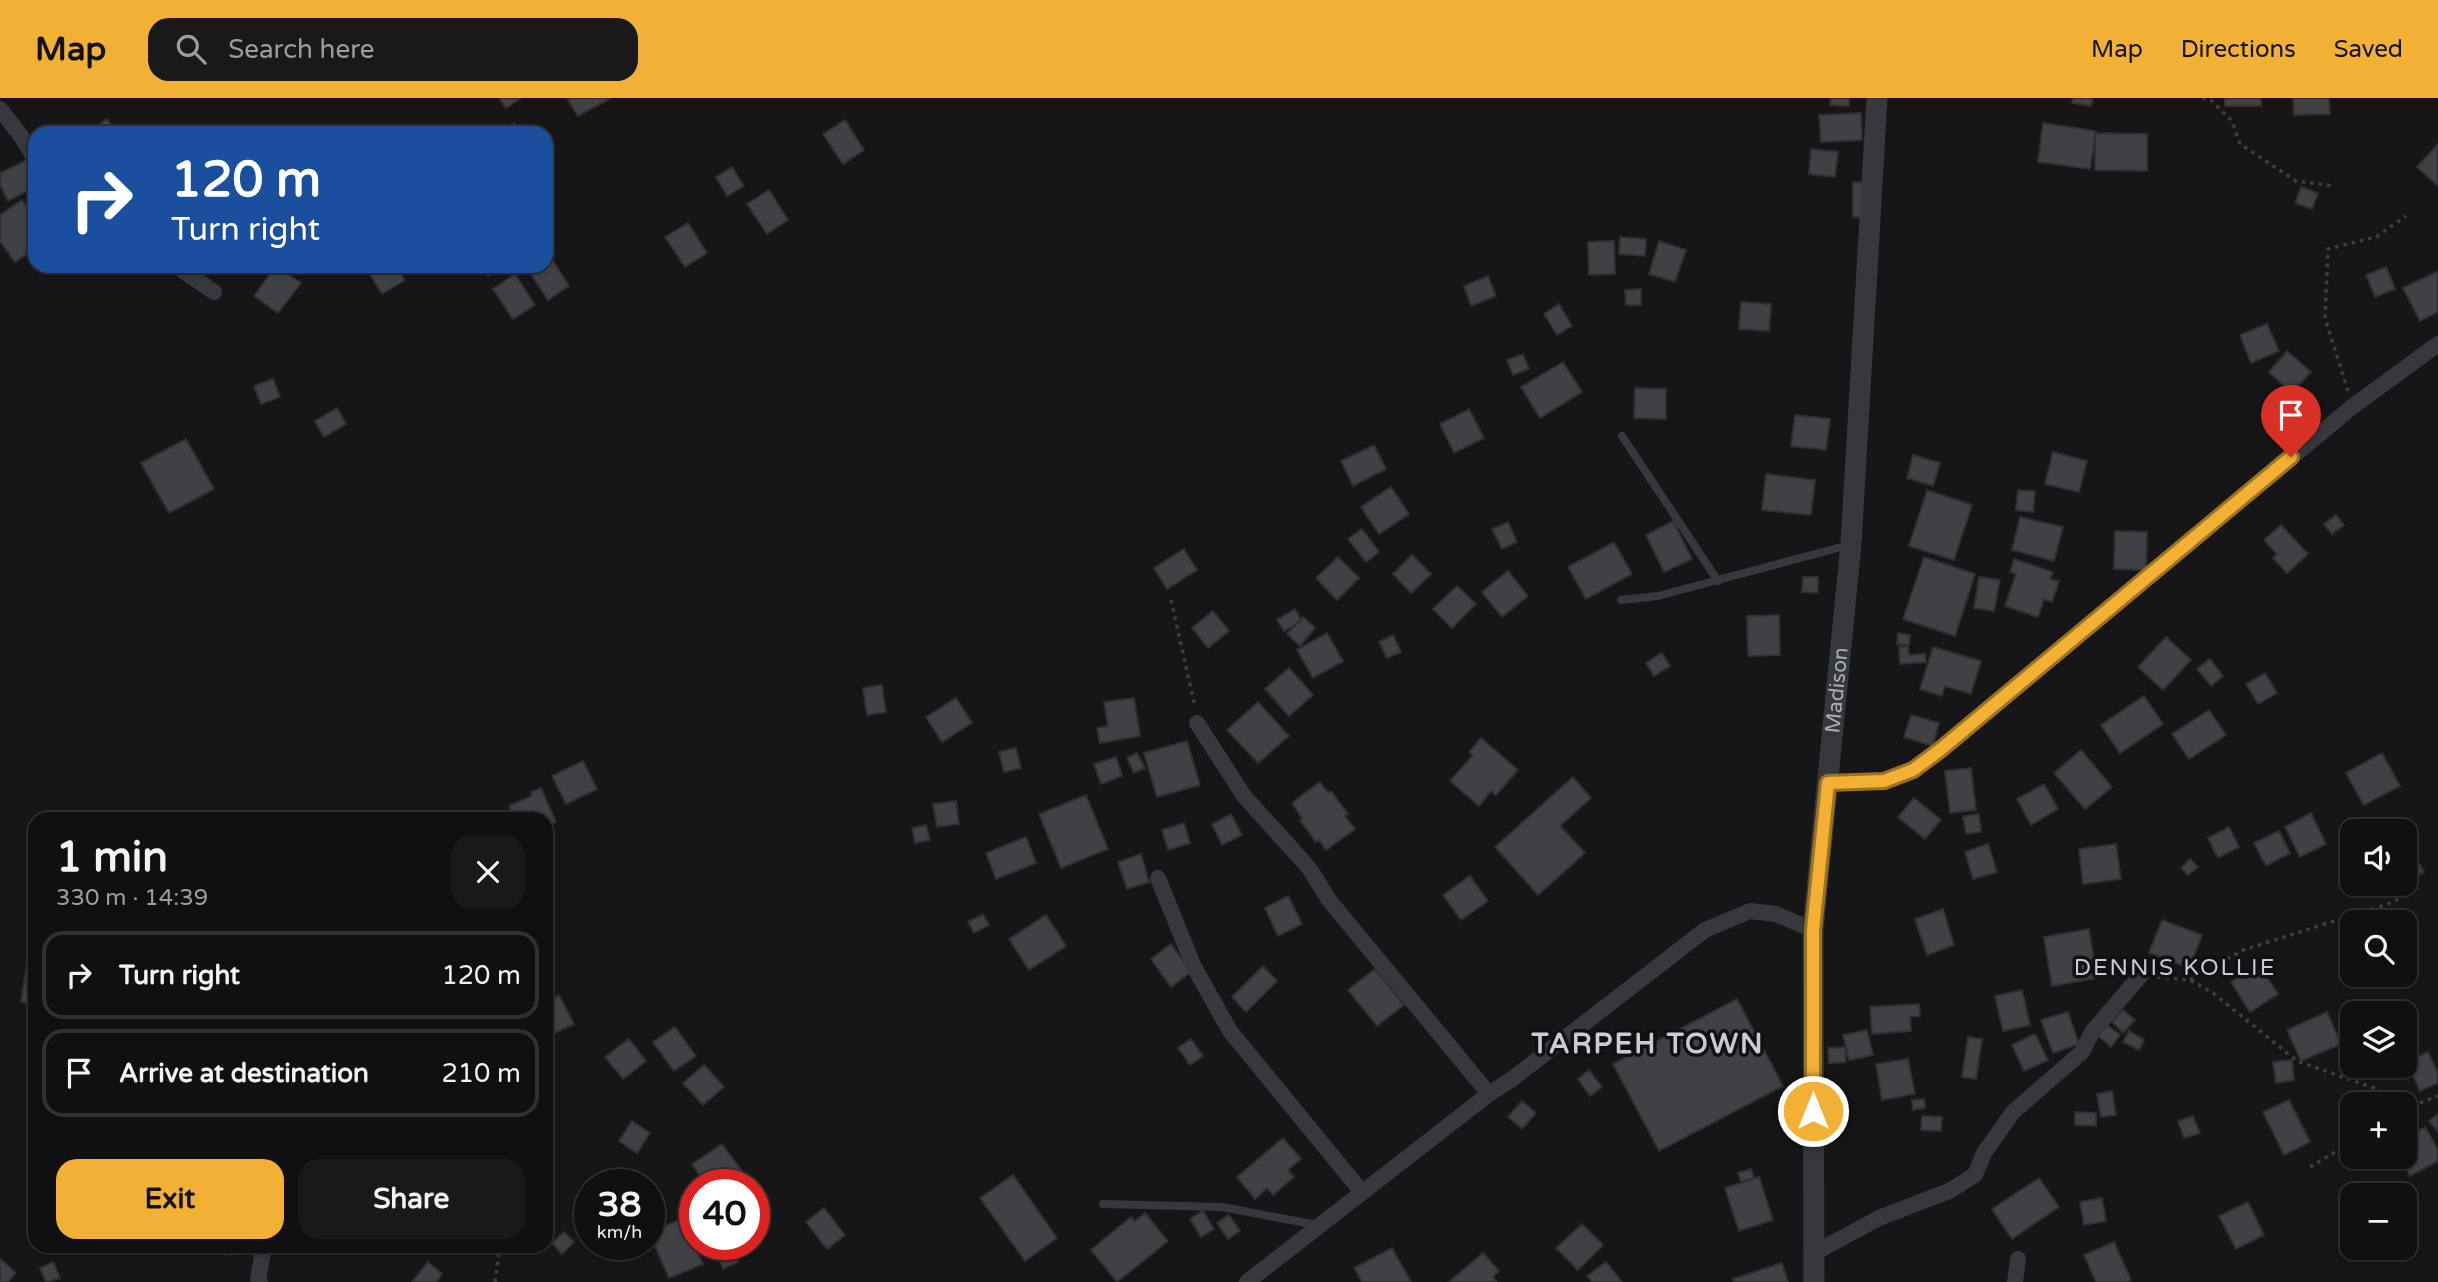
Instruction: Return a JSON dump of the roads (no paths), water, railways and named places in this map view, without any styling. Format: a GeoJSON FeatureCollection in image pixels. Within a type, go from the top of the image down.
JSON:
{"type":"FeatureCollection","features":[{"type":"Feature","properties":{"kind":"street","name":"Madison"},"geometry":{"type":"LineString","coordinates":[[1814,1282],[1813,930],[1851,544],[1877,98]]}},
{"type":"Feature","properties":{"kind":"street"},"geometry":{"type":"LineString","coordinates":[[0,109],[28,148]]}},
{"type":"Feature","properties":{"kind":"street"},"geometry":{"type":"LineString","coordinates":[[186,273],[214,292]]}},
{"type":"Feature","properties":{"kind":"street"},"geometry":{"type":"LineString","coordinates":[[1828,783],[1884,781],[1913,770],[2352,407],[2438,344]]}},
{"type":"Feature","properties":{"kind":"street"},"geometry":{"type":"LineString","coordinates":[[1198,723],[1244,796],[1309,868],[1329,900],[1489,1094]]}},
{"type":"Feature","properties":{"kind":"street"},"geometry":{"type":"LineString","coordinates":[[1158,878],[1194,967],[1230,1031],[1361,1191]]}},
{"type":"Feature","properties":{"kind":"street"},"geometry":{"type":"LineString","coordinates":[[1247,1282],[1361,1191],[1489,1094],[1512,1080],[1705,930],[1750,911],[1776,914],[1813,930]]}},
{"type":"Feature","properties":{"kind":"street"},"geometry":{"type":"LineString","coordinates":[[1816,1252],[1879,1217],[1949,1191],[1975,1175],[1984,1153],[2013,1112],[2082,1052],[2092,1032],[2141,975]]}},
{"type":"Feature","properties":{"kind":"street"},"geometry":{"type":"LineString","coordinates":[[260,1282],[258,1279],[263,1253]]}},
{"type":"Feature","properties":{"kind":"street"},"geometry":{"type":"LineString","coordinates":[[2015,1282],[2018,1259]]}},
{"type":"Feature","properties":{"kind":"lane"},"geometry":{"type":"LineString","coordinates":[[1622,436],[1718,581]]}},
{"type":"Feature","properties":{"kind":"lane"},"geometry":{"type":"LineString","coordinates":[[1621,600],[1658,596],[1851,544]]}},
{"type":"Feature","properties":{"kind":"lane"},"geometry":{"type":"LineString","coordinates":[[1103,1204],[1222,1207],[1317,1226]]}},
{"type":"Feature","properties":{"kind":"district","name":"DENNIS KOLLIE"},"geometry":{"type":"Point","coordinates":[2175,968]}},
{"type":"Feature","properties":{"kind":"district","name":"TARPEH TOWN"},"geometry":{"type":"Point","coordinates":[1648,1044]}}]}
